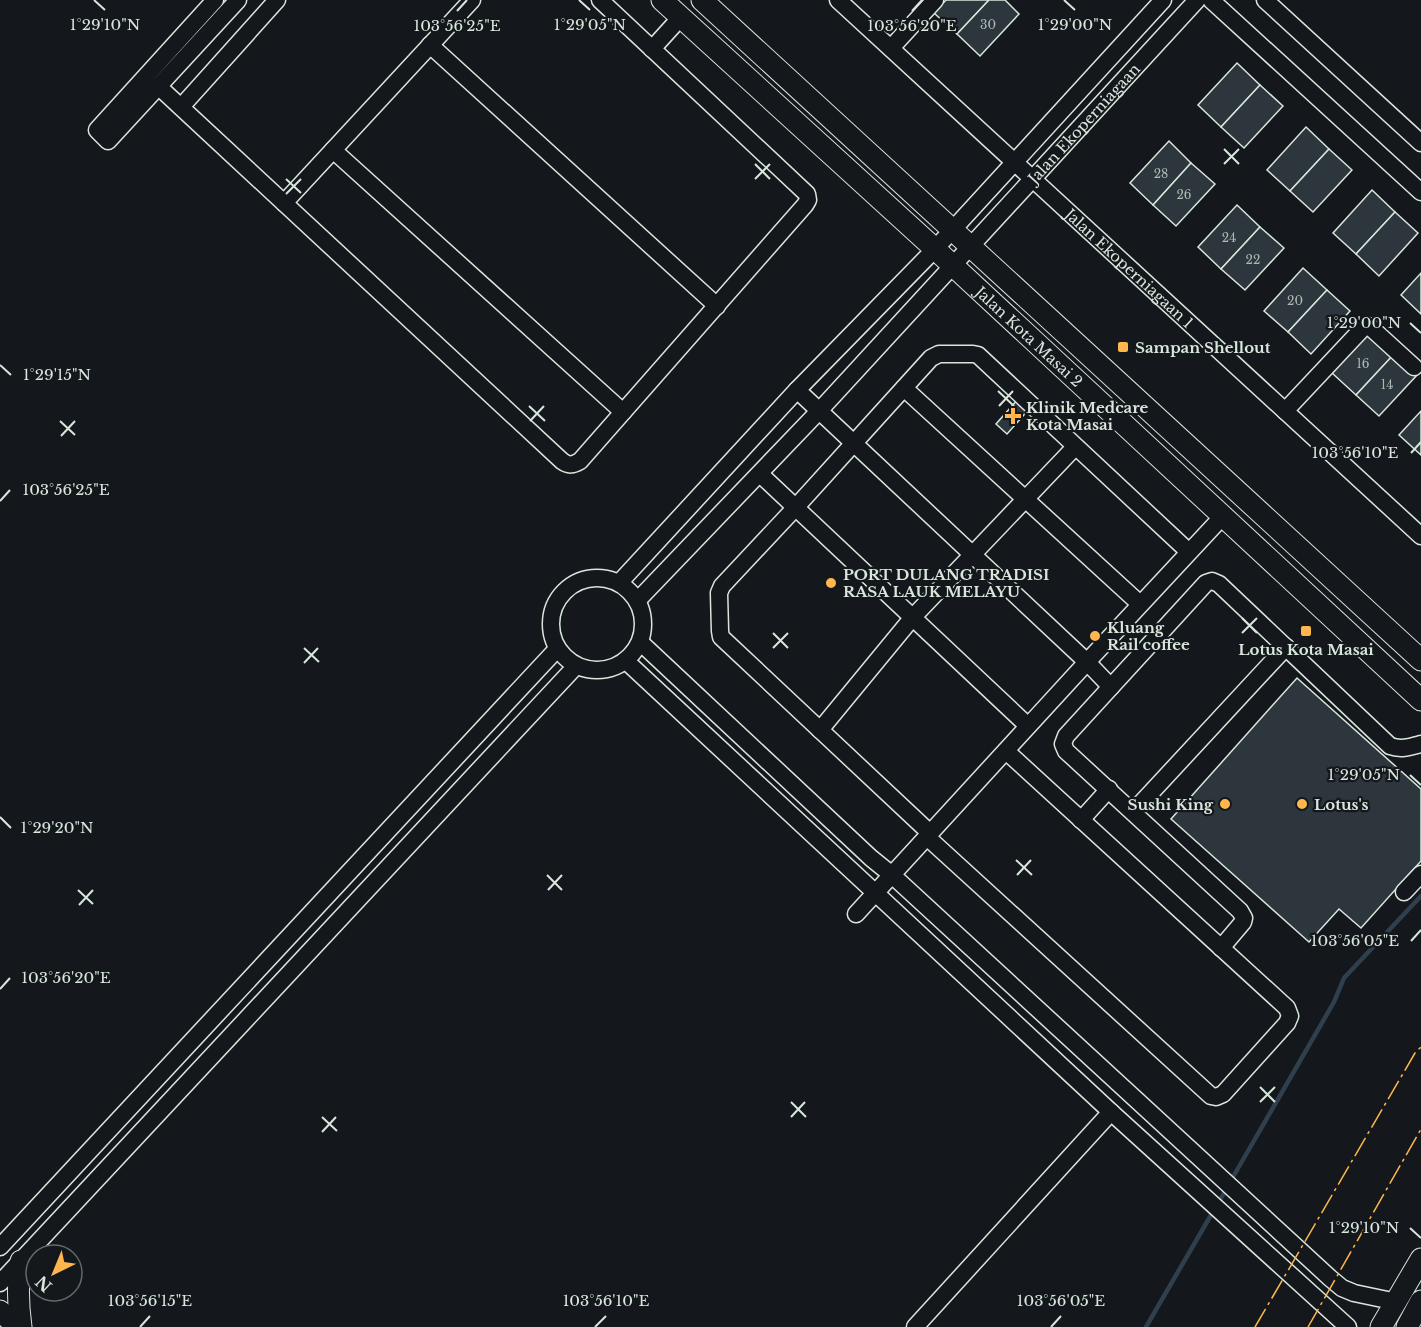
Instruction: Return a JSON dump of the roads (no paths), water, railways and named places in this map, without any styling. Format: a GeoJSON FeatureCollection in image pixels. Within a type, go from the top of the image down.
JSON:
{"type":"FeatureCollection","features":[{"type":"Feature","properties":{"kind":"main road","name":"Jalan Kota Masai 2"},"geometry":{"type":"LineString","coordinates":[[662,0],[935,249],[1421,700]]}},
{"type":"Feature","properties":{"kind":"main road","name":"Jalan Kota Masai 2"},"geometry":{"type":"LineString","coordinates":[[702,0],[1421,660]]}},
{"type":"Feature","properties":{"kind":"main road"},"geometry":{"type":"LineString","coordinates":[[1381,1327],[1421,1259]]}},
{"type":"Feature","properties":{"kind":"main road"},"geometry":{"type":"LineString","coordinates":[[19,1327],[18,1276],[21,1261]]}},
{"type":"Feature","properties":{"kind":"main road"},"geometry":{"type":"LineString","coordinates":[[1407,1327],[1421,1301]]}},
{"type":"Feature","properties":{"kind":"main road"},"geometry":{"type":"LineString","coordinates":[[0,1311],[19,1327]]}},
{"type":"Feature","properties":{"kind":"street"},"geometry":{"type":"LineString","coordinates":[[215,0],[97,130],[108,141],[238,0]]}},
{"type":"Feature","properties":{"kind":"street"},"geometry":{"type":"LineString","coordinates":[[181,107],[278,0]]}},
{"type":"Feature","properties":{"kind":"street"},"geometry":{"type":"LineString","coordinates":[[284,203],[472,0]]}},
{"type":"Feature","properties":{"kind":"street"},"geometry":{"type":"LineString","coordinates":[[158,86],[562,461],[568,465],[574,465],[717,306],[808,200],[807,194],[600,0]]}},
{"type":"Feature","properties":{"kind":"street","name":"Jalan Ekoperniagaan 1"},"geometry":{"type":"LineString","coordinates":[[838,0],[1421,536]]}},
{"type":"Feature","properties":{"kind":"street"},"geometry":{"type":"LineString","coordinates":[[891,48],[935,0]]}},
{"type":"Feature","properties":{"kind":"street","name":"Jalan Ekoperniagaan"},"geometry":{"type":"LineString","coordinates":[[619,583],[797,390],[935,249],[1163,0]]}},
{"type":"Feature","properties":{"kind":"street","name":"Jalan Ekoperniagaan"},"geometry":{"type":"LineString","coordinates":[[637,601],[820,410],[1197,0]]}},
{"type":"Feature","properties":{"kind":"street"},"geometry":{"type":"LineString","coordinates":[[1211,0],[1421,192]]}},
{"type":"Feature","properties":{"kind":"street"},"geometry":{"type":"LineString","coordinates":[[1265,0],[1421,143]]}},
{"type":"Feature","properties":{"kind":"street"},"geometry":{"type":"LineString","coordinates":[[652,49],[681,17]]}},
{"type":"Feature","properties":{"kind":"street"},"geometry":{"type":"LineString","coordinates":[[430,45],[717,306]]}},
{"type":"Feature","properties":{"kind":"street"},"geometry":{"type":"LineString","coordinates":[[333,150],[623,412]]}},
{"type":"Feature","properties":{"kind":"street"},"geometry":{"type":"LineString","coordinates":[[1285,411],[1363,328],[1369,326],[1414,367]]}},
{"type":"Feature","properties":{"kind":"street"},"geometry":{"type":"LineString","coordinates":[[1006,751],[1287,1008],[1290,1016],[1287,1023],[1223,1094],[1216,1097],[1208,1094],[928,835],[720,634],[719,593],[721,588],[933,356],[939,354],[978,355],[1189,552]]}},
{"type":"Feature","properties":{"kind":"street"},"geometry":{"type":"LineString","coordinates":[[904,388],[1140,604]]}},
{"type":"Feature","properties":{"kind":"street"},"geometry":{"type":"LineString","coordinates":[[797,390],[1111,687]]}},
{"type":"Feature","properties":{"kind":"street"},"geometry":{"type":"LineString","coordinates":[[820,730],[913,617],[1074,447]]}},
{"type":"Feature","properties":{"kind":"street"},"geometry":{"type":"LineString","coordinates":[[760,474],[1028,726]]}},
{"type":"Feature","properties":{"kind":"street"},"geometry":{"type":"LineString","coordinates":[[856,914],[1223,516]]}},
{"type":"Feature","properties":{"kind":"street"},"geometry":{"type":"LineString","coordinates":[[589,578],[604,578],[619,583],[637,601],[642,614],[643,628],[640,642],[626,661],[610,669],[593,670],[576,666],[557,649],[551,635],[550,620],[554,605],[563,592],[575,583],[589,578]]}},
{"type":"Feature","properties":{"kind":"street"},"geometry":{"type":"LineString","coordinates":[[1221,948],[1241,926],[1243,914],[1066,751],[1063,744],[1066,736],[1209,581],[1219,584],[1390,746],[1418,749]]}},
{"type":"Feature","properties":{"kind":"street"},"geometry":{"type":"LineString","coordinates":[[640,642],[871,858],[1330,1278],[1342,1288],[1354,1293],[1396,1302]]}},
{"type":"Feature","properties":{"kind":"street"},"geometry":{"type":"LineString","coordinates":[[1133,812],[1286,647]]}},
{"type":"Feature","properties":{"kind":"street"},"geometry":{"type":"LineString","coordinates":[[0,1247],[557,649]]}},
{"type":"Feature","properties":{"kind":"street"},"geometry":{"type":"LineString","coordinates":[[626,661],[1111,1112],[1348,1327]]}},
{"type":"Feature","properties":{"kind":"street"},"geometry":{"type":"LineString","coordinates":[[0,1283],[576,666]]}},
{"type":"Feature","properties":{"kind":"street"},"geometry":{"type":"LineString","coordinates":[[1081,820],[1109,789]]}},
{"type":"Feature","properties":{"kind":"street"},"geometry":{"type":"LineString","coordinates":[[1404,892],[1421,874]]}},
{"type":"Feature","properties":{"kind":"street"},"geometry":{"type":"LineString","coordinates":[[915,1327],[1111,1112]]}},
{"type":"Feature","properties":{"kind":"waterway"},"geometry":{"type":"LineString","coordinates":[[1233,1177],[1334,1002],[1344,978],[1421,896]]}},
{"type":"Feature","properties":{"kind":"waterway"},"geometry":{"type":"LineString","coordinates":[[1220,1200],[1224,1193]]}},
{"type":"Feature","properties":{"kind":"waterway"},"geometry":{"type":"LineString","coordinates":[[1146,1327],[1211,1215]]}},
{"type":"Feature","properties":{"kind":"place","name":"Sampan Shellout"},"geometry":{"type":"Point","coordinates":[1123,347]}},
{"type":"Feature","properties":{"kind":"place","name":"Klinik Medcare Kota Masai"},"geometry":{"type":"Point","coordinates":[1013,416]}},
{"type":"Feature","properties":{"kind":"place","name":"PORT DULANG TRADISI RASA LAUK MELAYU"},"geometry":{"type":"Point","coordinates":[831,583]}},
{"type":"Feature","properties":{"kind":"place","name":"Lotus Kota Masai"},"geometry":{"type":"Point","coordinates":[1306,631]}},
{"type":"Feature","properties":{"kind":"place","name":"Kluang Rail coffee"},"geometry":{"type":"Point","coordinates":[1095,636]}},
{"type":"Feature","properties":{"kind":"place","name":"Sushi King"},"geometry":{"type":"Point","coordinates":[1225,804]}},
{"type":"Feature","properties":{"kind":"place","name":"Lotus's"},"geometry":{"type":"Point","coordinates":[1302,804]}}]}
